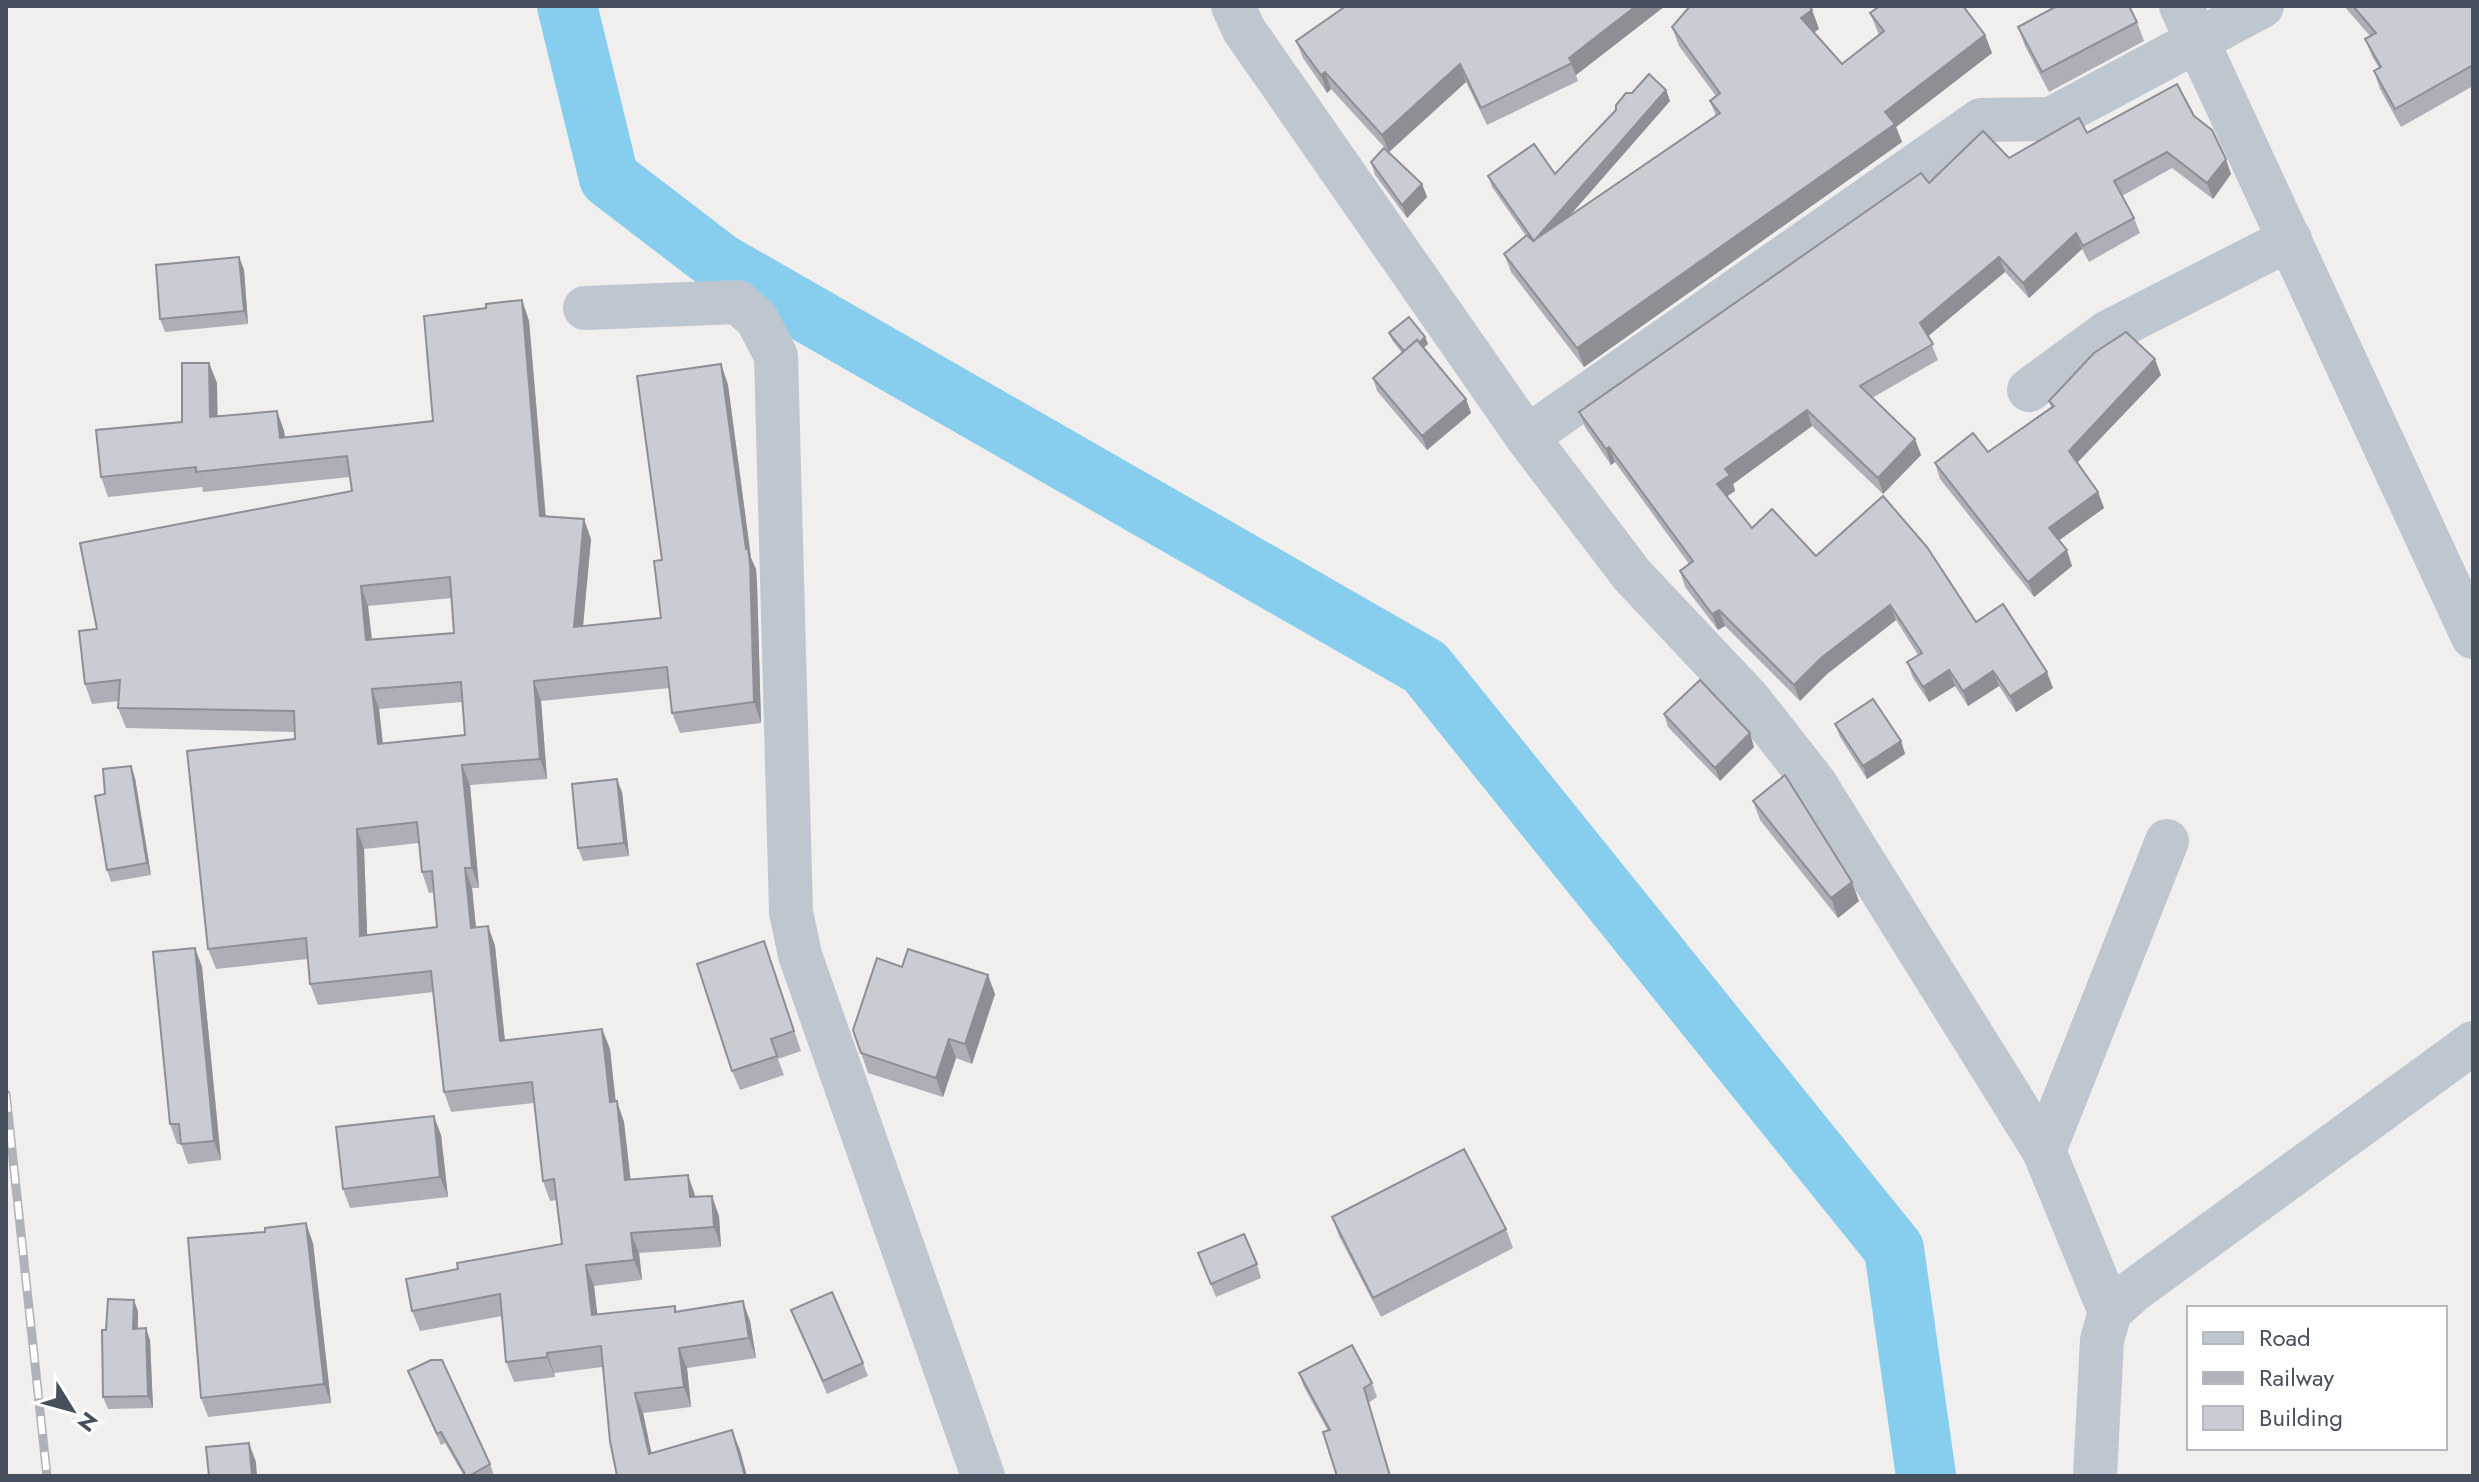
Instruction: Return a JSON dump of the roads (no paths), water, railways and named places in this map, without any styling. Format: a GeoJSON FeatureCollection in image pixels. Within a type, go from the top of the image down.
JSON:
{"type":"FeatureCollection","features":[{"type":"Feature","properties":{"kind":"street"},"geometry":{"type":"LineString","coordinates":[[1233,6],[1244,30],[1527,437],[1632,575],[1748,698],[1814,782],[2044,1151],[2110,1312]]}},
{"type":"Feature","properties":{"kind":"street"},"geometry":{"type":"LineString","coordinates":[[1527,437],[1981,120],[2051,119],[2190,23],[2262,6]]}},
{"type":"Feature","properties":{"kind":"street"},"geometry":{"type":"LineString","coordinates":[[2190,23],[2473,637]]}},
{"type":"Feature","properties":{"kind":"street"},"geometry":{"type":"LineString","coordinates":[[2029,390],[2108,332],[2290,239]]}},
{"type":"Feature","properties":{"kind":"street"},"geometry":{"type":"LineString","coordinates":[[585,308],[738,302],[757,319],[776,356],[791,912],[800,955],[983,1476]]}},
{"type":"Feature","properties":{"kind":"street"},"geometry":{"type":"LineString","coordinates":[[2044,1151],[2167,841]]}},
{"type":"Feature","properties":{"kind":"street"},"geometry":{"type":"LineString","coordinates":[[2095,1476],[2102,1340],[2110,1312],[2133,1291],[2473,1043]]}},
{"type":"Feature","properties":{"kind":"waterway"},"geometry":{"type":"LineString","coordinates":[[567,6],[609,178],[720,263],[1425,667],[1894,1249],[1926,1476]]}},
{"type":"Feature","properties":{"kind":"railway"},"geometry":{"type":"LineString","coordinates":[[6,1094],[47,1476]]}}]}
